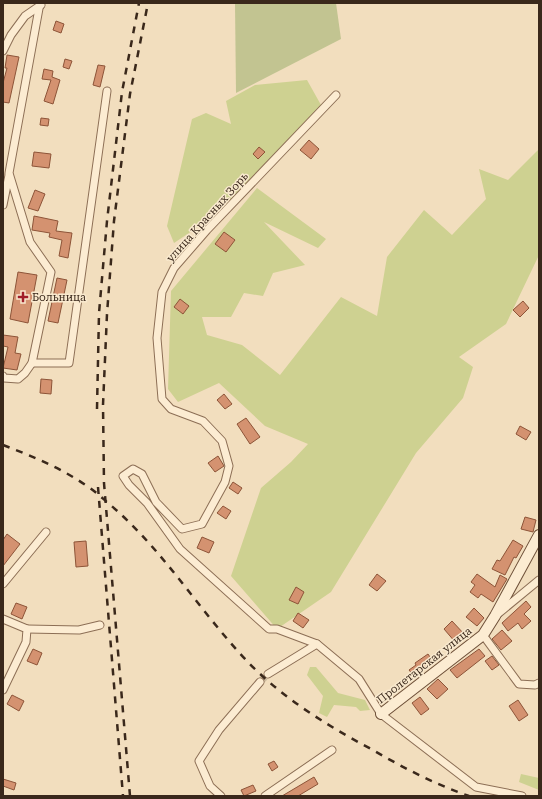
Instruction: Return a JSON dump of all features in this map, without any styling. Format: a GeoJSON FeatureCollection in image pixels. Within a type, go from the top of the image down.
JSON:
{"type":"FeatureCollection","features":[{"type":"Feature","properties":{"kind":"street"},"geometry":{"type":"LineString","coordinates":[[3,51],[11,35],[26,16],[41,4]]}},
{"type":"Feature","properties":{"kind":"street"},"geometry":{"type":"LineString","coordinates":[[3,204],[41,4]]}},
{"type":"Feature","properties":{"kind":"street"},"geometry":{"type":"LineString","coordinates":[[32,363],[69,363],[107,91]]}},
{"type":"Feature","properties":{"kind":"street","name":"улица Красных Зорь"},"geometry":{"type":"LineString","coordinates":[[317,644],[277,630],[269,629],[180,549],[147,503],[129,485],[123,476],[132,469],[142,474],[156,502],[182,529],[202,524],[224,482],[228,466],[222,441],[204,421],[171,409],[162,399],[157,338],[162,292],[174,268],[207,230],[336,95]]}},
{"type":"Feature","properties":{"kind":"street"},"geometry":{"type":"LineString","coordinates":[[3,376],[4,378],[18,379],[25,373],[32,363],[51,272],[30,242],[9,173]]}},
{"type":"Feature","properties":{"kind":"street"},"geometry":{"type":"LineString","coordinates":[[3,584],[46,532]]}},
{"type":"Feature","properties":{"kind":"street","name":"Пролетарская улица"},"geometry":{"type":"LineString","coordinates":[[381,714],[483,635],[539,535]]}},
{"type":"Feature","properties":{"kind":"street","name":"Пролетарская улица"},"geometry":{"type":"LineString","coordinates":[[495,616],[539,580]]}},
{"type":"Feature","properties":{"kind":"street"},"geometry":{"type":"LineString","coordinates":[[3,619],[28,629],[79,630],[100,625]]}},
{"type":"Feature","properties":{"kind":"street"},"geometry":{"type":"LineString","coordinates":[[3,690],[26,642],[28,629]]}},
{"type":"Feature","properties":{"kind":"street"},"geometry":{"type":"LineString","coordinates":[[483,635],[519,684],[534,685],[539,683]]}},
{"type":"Feature","properties":{"kind":"street"},"geometry":{"type":"LineString","coordinates":[[268,674],[317,644],[359,679],[381,714],[476,787],[522,796]]}},
{"type":"Feature","properties":{"kind":"street"},"geometry":{"type":"LineString","coordinates":[[221,796],[210,786],[199,761],[219,730],[260,682]]}},
{"type":"Feature","properties":{"kind":"street"},"geometry":{"type":"LineString","coordinates":[[265,796],[332,750]]}},
{"type":"Feature","properties":{"kind":"green space"},"geometry":{"type":"Polygon","coordinates":[[[236,3],[336,3],[341,39],[236,93],[236,3]]]}},
{"type":"Feature","properties":{"kind":"green space"},"geometry":{"type":"Polygon","coordinates":[[[307,80],[321,105],[216,215],[174,243],[167,226],[192,119],[206,113],[231,124],[226,101],[255,85],[307,80]]]}},
{"type":"Feature","properties":{"kind":"green space"},"geometry":{"type":"Polygon","coordinates":[[[539,149],[539,255],[506,324],[459,357],[473,367],[463,398],[416,453],[331,592],[277,629],[231,576],[261,488],[291,462],[308,444],[265,426],[219,383],[178,402],[168,389],[171,291],[257,188],[326,239],[318,248],[264,222],[305,265],[273,273],[263,296],[244,293],[231,317],[202,317],[207,335],[242,345],[280,375],[341,297],[377,316],[387,257],[424,210],[452,235],[486,199],[479,169],[508,180],[539,149]]]}},
{"type":"Feature","properties":{"kind":"green space"},"geometry":{"type":"Polygon","coordinates":[[[310,667],[316,667],[338,693],[365,700],[370,710],[360,711],[356,707],[334,705],[327,717],[319,713],[323,696],[307,675],[310,667]]]}},
{"type":"Feature","properties":{"kind":"green space"},"geometry":{"type":"Polygon","coordinates":[[[521,774],[539,778],[539,790],[519,782],[521,774]]]}},
{"type":"Feature","properties":{"kind":"building"},"geometry":{"type":"Polygon","coordinates":[[[56,21],[64,24],[61,33],[53,30],[56,21]]]}},
{"type":"Feature","properties":{"kind":"building"},"geometry":{"type":"Polygon","coordinates":[[[7,55],[19,57],[9,103],[3,102],[3,83],[7,68],[5,68],[7,55]]]}},
{"type":"Feature","properties":{"kind":"building"},"geometry":{"type":"Polygon","coordinates":[[[65,59],[72,61],[69,69],[63,67],[65,59]]]}},
{"type":"Feature","properties":{"kind":"building"},"geometry":{"type":"Polygon","coordinates":[[[98,65],[105,66],[100,87],[93,85],[98,65]]]}},
{"type":"Feature","properties":{"kind":"building"},"geometry":{"type":"Polygon","coordinates":[[[44,69],[53,71],[52,77],[60,80],[53,104],[44,101],[51,80],[42,79],[44,69]]]}},
{"type":"Feature","properties":{"kind":"building"},"geometry":{"type":"Polygon","coordinates":[[[41,118],[49,119],[48,126],[40,125],[41,118]]]}},
{"type":"Feature","properties":{"kind":"building"},"geometry":{"type":"Polygon","coordinates":[[[309,140],[319,149],[311,159],[300,150],[309,140]]]}},
{"type":"Feature","properties":{"kind":"building"},"geometry":{"type":"Polygon","coordinates":[[[259,147],[265,152],[258,159],[253,154],[259,147]]]}},
{"type":"Feature","properties":{"kind":"building"},"geometry":{"type":"Polygon","coordinates":[[[34,152],[51,154],[49,168],[32,166],[34,152]]]}},
{"type":"Feature","properties":{"kind":"building"},"geometry":{"type":"Polygon","coordinates":[[[35,190],[45,194],[38,211],[28,208],[35,190]]]}},
{"type":"Feature","properties":{"kind":"building"},"geometry":{"type":"Polygon","coordinates":[[[34,216],[58,221],[56,231],[72,233],[68,258],[59,256],[62,240],[49,237],[50,233],[32,230],[34,216]]]}},
{"type":"Feature","properties":{"kind":"building"},"geometry":{"type":"Polygon","coordinates":[[[224,232],[235,240],[226,252],[215,244],[224,232]]]}},
{"type":"Feature","properties":{"kind":"building","name":"Больница"},"geometry":{"type":"Polygon","coordinates":[[[18,272],[37,275],[28,323],[10,319],[18,272]]]}},
{"type":"Feature","properties":{"kind":"building"},"geometry":{"type":"Polygon","coordinates":[[[57,278],[67,280],[58,323],[48,321],[57,278]]]}},
{"type":"Feature","properties":{"kind":"building"},"geometry":{"type":"Polygon","coordinates":[[[180,299],[189,306],[183,314],[174,307],[180,299]]]}},
{"type":"Feature","properties":{"kind":"building"},"geometry":{"type":"Polygon","coordinates":[[[523,301],[529,308],[520,317],[513,310],[523,301]]]}},
{"type":"Feature","properties":{"kind":"building"},"geometry":{"type":"Polygon","coordinates":[[[3,335],[18,337],[15,353],[21,354],[17,370],[3,368],[8,347],[3,346],[3,335]]]}},
{"type":"Feature","properties":{"kind":"building"},"geometry":{"type":"Polygon","coordinates":[[[41,379],[52,380],[51,394],[40,393],[41,379]]]}},
{"type":"Feature","properties":{"kind":"building"},"geometry":{"type":"Polygon","coordinates":[[[224,394],[232,404],[225,409],[217,400],[224,394]]]}},
{"type":"Feature","properties":{"kind":"building"},"geometry":{"type":"Polygon","coordinates":[[[246,418],[260,437],[250,444],[237,424],[246,418]]]}},
{"type":"Feature","properties":{"kind":"building"},"geometry":{"type":"Polygon","coordinates":[[[520,426],[531,432],[526,440],[516,434],[520,426]]]}},
{"type":"Feature","properties":{"kind":"building"},"geometry":{"type":"Polygon","coordinates":[[[218,456],[224,466],[215,472],[208,463],[218,456]]]}},
{"type":"Feature","properties":{"kind":"building"},"geometry":{"type":"Polygon","coordinates":[[[233,482],[242,488],[238,494],[229,488],[233,482]]]}},
{"type":"Feature","properties":{"kind":"building"},"geometry":{"type":"Polygon","coordinates":[[[223,506],[231,511],[226,519],[217,513],[223,506]]]}},
{"type":"Feature","properties":{"kind":"building"},"geometry":{"type":"Polygon","coordinates":[[[525,517],[536,520],[533,532],[521,529],[525,517]]]}},
{"type":"Feature","properties":{"kind":"building"},"geometry":{"type":"Polygon","coordinates":[[[7,534],[20,544],[3,566],[3,540],[7,534]]]}},
{"type":"Feature","properties":{"kind":"building"},"geometry":{"type":"Polygon","coordinates":[[[202,537],[214,542],[209,553],[197,548],[202,537]]]}},
{"type":"Feature","properties":{"kind":"building"},"geometry":{"type":"Polygon","coordinates":[[[513,540],[523,546],[516,558],[514,557],[505,575],[492,569],[497,560],[500,561],[513,540]]]}},
{"type":"Feature","properties":{"kind":"building"},"geometry":{"type":"Polygon","coordinates":[[[86,541],[88,566],[76,567],[74,542],[86,541]]]}},
{"type":"Feature","properties":{"kind":"building"},"geometry":{"type":"Polygon","coordinates":[[[377,574],[386,581],[377,591],[369,585],[377,574]]]}},
{"type":"Feature","properties":{"kind":"building"},"geometry":{"type":"Polygon","coordinates":[[[477,574],[495,587],[500,575],[507,579],[493,602],[481,594],[478,598],[470,592],[475,585],[471,582],[477,574]]]}},
{"type":"Feature","properties":{"kind":"building"},"geometry":{"type":"Polygon","coordinates":[[[296,587],[304,592],[298,604],[289,600],[296,587]]]}},
{"type":"Feature","properties":{"kind":"building"},"geometry":{"type":"Polygon","coordinates":[[[526,601],[531,607],[524,614],[531,621],[522,629],[518,623],[508,631],[502,623],[526,601]]]}},
{"type":"Feature","properties":{"kind":"building"},"geometry":{"type":"Polygon","coordinates":[[[16,603],[27,607],[22,619],[11,614],[16,603]]]}},
{"type":"Feature","properties":{"kind":"building"},"geometry":{"type":"Polygon","coordinates":[[[474,608],[484,618],[477,626],[466,617],[474,608]]]}},
{"type":"Feature","properties":{"kind":"building"},"geometry":{"type":"Polygon","coordinates":[[[298,613],[309,620],[303,628],[293,621],[298,613]]]}},
{"type":"Feature","properties":{"kind":"building"},"geometry":{"type":"Polygon","coordinates":[[[452,621],[465,635],[456,643],[444,629],[452,621]]]}},
{"type":"Feature","properties":{"kind":"building"},"geometry":{"type":"Polygon","coordinates":[[[502,630],[512,641],[501,650],[492,639],[502,630]]]}},
{"type":"Feature","properties":{"kind":"building"},"geometry":{"type":"Polygon","coordinates":[[[33,649],[42,653],[37,665],[27,661],[33,649]]]}},
{"type":"Feature","properties":{"kind":"building"},"geometry":{"type":"Polygon","coordinates":[[[479,649],[485,656],[457,678],[450,670],[479,649]]]}},
{"type":"Feature","properties":{"kind":"building"},"geometry":{"type":"Polygon","coordinates":[[[428,654],[434,663],[414,676],[409,670],[416,665],[415,663],[428,654]]]}},
{"type":"Feature","properties":{"kind":"building"},"geometry":{"type":"Polygon","coordinates":[[[492,656],[499,665],[492,670],[485,661],[492,656]]]}},
{"type":"Feature","properties":{"kind":"building"},"geometry":{"type":"Polygon","coordinates":[[[438,679],[448,689],[437,699],[427,689],[438,679]]]}},
{"type":"Feature","properties":{"kind":"building"},"geometry":{"type":"Polygon","coordinates":[[[12,695],[24,701],[19,711],[7,704],[12,695]]]}},
{"type":"Feature","properties":{"kind":"building"},"geometry":{"type":"Polygon","coordinates":[[[420,697],[429,709],[421,715],[412,703],[420,697]]]}},
{"type":"Feature","properties":{"kind":"building"},"geometry":{"type":"Polygon","coordinates":[[[518,700],[528,715],[519,721],[509,706],[518,700]]]}},
{"type":"Feature","properties":{"kind":"building"},"geometry":{"type":"Polygon","coordinates":[[[274,761],[278,767],[272,771],[268,764],[274,761]]]}},
{"type":"Feature","properties":{"kind":"building"},"geometry":{"type":"Polygon","coordinates":[[[314,777],[318,784],[298,796],[282,796],[314,777]]]}},
{"type":"Feature","properties":{"kind":"building"},"geometry":{"type":"Polygon","coordinates":[[[3,779],[16,783],[14,790],[3,786],[3,779]]]}},
{"type":"Feature","properties":{"kind":"building"},"geometry":{"type":"Polygon","coordinates":[[[253,785],[256,791],[244,796],[241,790],[253,785]]]}},
{"type":"Feature","properties":{"kind":"tunnel"},"geometry":{"type":"LineString","coordinates":[[260,682],[268,674]]}},
{"type":"Feature","properties":{"kind":"railway"},"geometry":{"type":"LineString","coordinates":[[97,409],[99,313],[107,221],[122,92],[139,3]]}},
{"type":"Feature","properties":{"kind":"railway"},"geometry":{"type":"LineString","coordinates":[[130,796],[104,483],[103,405],[107,314],[114,221],[130,94],[148,3]]}},
{"type":"Feature","properties":{"kind":"railway"},"geometry":{"type":"LineString","coordinates":[[3,445],[57,468],[98,494],[146,539],[246,660],[289,698],[337,730],[394,762],[431,781],[469,796]]}},
{"type":"Feature","properties":{"kind":"railway"},"geometry":{"type":"LineString","coordinates":[[98,487],[123,796]]}},
{"type":"Feature","properties":{"kind":"place","name":"Больница"},"geometry":{"type":"Point","coordinates":[23,297]}}]}
